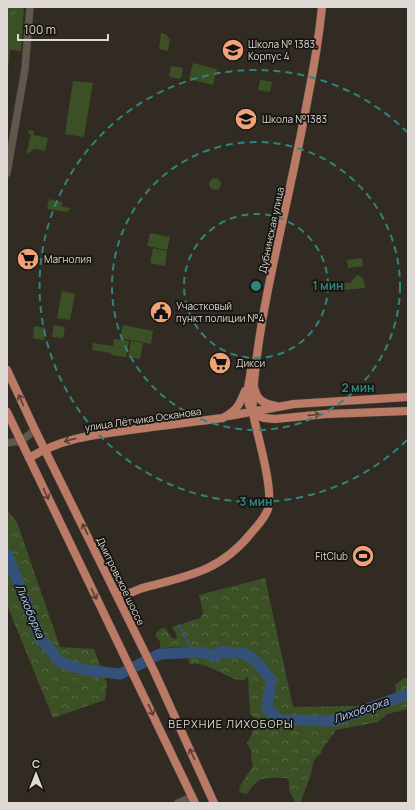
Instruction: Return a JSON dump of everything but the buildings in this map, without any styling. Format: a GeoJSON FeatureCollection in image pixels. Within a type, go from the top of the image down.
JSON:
{"type":"FeatureCollection","features":[{"type":"Feature","properties":{"kind":"main road","name":"Дубнинская улица"},"geometry":{"type":"LineString","coordinates":[[262,326],[315,61],[322,7]]}},
{"type":"Feature","properties":{"kind":"main road","name":"улица Лётчика Осканова"},"geometry":{"type":"LineString","coordinates":[[252,411],[248,400],[262,326]]}},
{"type":"Feature","properties":{"kind":"main road","name":"Дмитровское шоссе"},"geometry":{"type":"LineString","coordinates":[[7,370],[35,430],[142,646],[214,803]]}},
{"type":"Feature","properties":{"kind":"main road","name":"улица Лётчика Осканова"},"geometry":{"type":"LineString","coordinates":[[29,458],[45,449],[70,440],[96,435],[222,418],[238,407],[251,386]]}},
{"type":"Feature","properties":{"kind":"main road"},"geometry":{"type":"LineString","coordinates":[[251,386],[259,400],[278,406]]}},
{"type":"Feature","properties":{"kind":"main road"},"geometry":{"type":"LineString","coordinates":[[222,418],[278,406],[408,397]]}},
{"type":"Feature","properties":{"kind":"main road"},"geometry":{"type":"LineString","coordinates":[[252,411],[260,417],[275,419],[326,414],[408,410]]}},
{"type":"Feature","properties":{"kind":"main road"},"geometry":{"type":"LineString","coordinates":[[114,590],[122,594],[129,594],[134,591],[197,573],[211,567],[225,559],[256,528],[265,516],[270,500],[258,432],[252,411]]}},
{"type":"Feature","properties":{"kind":"main road"},"geometry":{"type":"LineString","coordinates":[[7,412],[76,559],[124,655],[193,800]]}},
{"type":"Feature","properties":{"kind":"main road"},"geometry":{"type":"LineString","coordinates":[[258,432],[264,423],[275,419]]}},
{"type":"Feature","properties":{"kind":"main road"},"geometry":{"type":"LineString","coordinates":[[126,615],[130,596],[134,591]]}},
{"type":"Feature","properties":{"kind":"street"},"geometry":{"type":"LineString","coordinates":[[7,173],[10,133],[27,51],[30,7]]}},
{"type":"Feature","properties":{"kind":"street"},"geometry":{"type":"LineString","coordinates":[[7,443],[21,441],[35,430]]}},
{"type":"Feature","properties":{"kind":"street"},"geometry":{"type":"LineString","coordinates":[[178,803],[193,800]]}},
{"type":"Feature","properties":{"kind":"green space"},"geometry":{"type":"Polygon","coordinates":[[[7,7],[24,7],[21,51],[10,50],[7,79],[7,7]]]}},
{"type":"Feature","properties":{"kind":"green space"},"geometry":{"type":"Polygon","coordinates":[[[7,7],[16,7],[16,19],[13,24],[7,24],[7,7]]]}},
{"type":"Feature","properties":{"kind":"green space"},"geometry":{"type":"Polygon","coordinates":[[[161,33],[165,34],[170,39],[168,51],[159,49],[161,33]]]}},
{"type":"Feature","properties":{"kind":"green space"},"geometry":{"type":"Polygon","coordinates":[[[193,63],[217,69],[213,85],[189,79],[193,63]]]}},
{"type":"Feature","properties":{"kind":"green space"},"geometry":{"type":"Polygon","coordinates":[[[171,66],[183,68],[181,79],[169,77],[171,66]]]}},
{"type":"Feature","properties":{"kind":"green space"},"geometry":{"type":"Polygon","coordinates":[[[260,80],[272,82],[270,92],[258,90],[260,80]]]}},
{"type":"Feature","properties":{"kind":"green space"},"geometry":{"type":"Polygon","coordinates":[[[73,81],[93,83],[84,137],[65,134],[73,81]]]}},
{"type":"Feature","properties":{"kind":"green space"},"geometry":{"type":"Polygon","coordinates":[[[29,130],[34,131],[33,135],[48,138],[45,151],[34,149],[26,155],[31,134],[28,134],[29,130]]]}},
{"type":"Feature","properties":{"kind":"green space"},"geometry":{"type":"Polygon","coordinates":[[[213,178],[217,178],[221,184],[217,190],[213,190],[209,186],[209,182],[213,178]]]}},
{"type":"Feature","properties":{"kind":"green space"},"geometry":{"type":"Polygon","coordinates":[[[49,199],[62,202],[62,207],[71,208],[67,212],[47,209],[49,199]]]}},
{"type":"Feature","properties":{"kind":"green space"},"geometry":{"type":"Polygon","coordinates":[[[150,233],[170,237],[167,250],[147,246],[150,233]]]}},
{"type":"Feature","properties":{"kind":"green space"},"geometry":{"type":"Polygon","coordinates":[[[153,248],[167,251],[165,266],[150,263],[153,248]]]}},
{"type":"Feature","properties":{"kind":"green space"},"geometry":{"type":"Polygon","coordinates":[[[362,258],[363,266],[348,268],[347,260],[362,258]]]}},
{"type":"Feature","properties":{"kind":"green space"},"geometry":{"type":"Polygon","coordinates":[[[357,275],[361,276],[364,280],[365,288],[344,290],[343,283],[350,283],[357,275]]]}},
{"type":"Feature","properties":{"kind":"green space"},"geometry":{"type":"Polygon","coordinates":[[[62,291],[75,294],[70,320],[57,318],[62,291]]]}},
{"type":"Feature","properties":{"kind":"green space"},"geometry":{"type":"Polygon","coordinates":[[[54,325],[65,327],[63,338],[52,337],[54,325]]]}},
{"type":"Feature","properties":{"kind":"green space"},"geometry":{"type":"Polygon","coordinates":[[[123,325],[153,331],[151,344],[120,338],[123,325]]]}},
{"type":"Feature","properties":{"kind":"green space"},"geometry":{"type":"Polygon","coordinates":[[[34,326],[46,328],[44,340],[33,338],[34,326]]]}},
{"type":"Feature","properties":{"kind":"green space"},"geometry":{"type":"Polygon","coordinates":[[[114,339],[129,341],[126,357],[92,350],[93,343],[113,346],[114,339]]]}},
{"type":"Feature","properties":{"kind":"green space"},"geometry":{"type":"Polygon","coordinates":[[[131,341],[143,343],[140,359],[128,357],[131,341]]]}},
{"type":"Feature","properties":{"kind":"green space"},"geometry":{"type":"Polygon","coordinates":[[[7,510],[17,522],[60,647],[94,649],[107,684],[105,700],[53,718],[7,605],[7,510]]]}},
{"type":"Feature","properties":{"kind":"green space"},"geometry":{"type":"Polygon","coordinates":[[[265,578],[293,707],[356,706],[396,695],[395,685],[404,678],[408,678],[408,709],[387,714],[378,722],[336,730],[321,753],[314,760],[310,777],[300,803],[294,803],[295,802],[289,790],[289,781],[287,778],[268,778],[259,781],[255,783],[247,794],[241,793],[239,790],[241,784],[253,766],[251,758],[252,753],[247,743],[256,722],[254,717],[250,714],[248,677],[244,680],[238,680],[212,668],[197,664],[190,664],[185,649],[180,647],[160,648],[160,642],[155,634],[162,628],[166,629],[172,638],[176,639],[177,636],[172,627],[200,618],[203,613],[199,595],[265,578]]]}},
{"type":"Feature","properties":{"kind":"waterway","name":"Лихоборка"},"geometry":{"type":"LineString","coordinates":[[7,554],[39,636],[60,662],[85,670],[120,674],[160,654],[202,652],[216,656],[218,653],[223,651],[230,653],[241,653],[255,660],[271,680],[267,707],[269,711],[280,720],[334,721],[408,694]]}},
{"type":"Feature","properties":{"kind":"waterway"},"geometry":{"type":"LineString","coordinates":[[179,625],[193,652]]}},
{"type":"Feature","properties":{"kind":"place","name":"Школа № 1383. Корпус 4"},"geometry":{"type":"Point","coordinates":[233,50]}},
{"type":"Feature","properties":{"kind":"place","name":"Школа №1383"},"geometry":{"type":"Point","coordinates":[246,119]}},
{"type":"Feature","properties":{"kind":"place","name":"Магнолия"},"geometry":{"type":"Point","coordinates":[28,259]}},
{"type":"Feature","properties":{"kind":"place","name":"Участковый пункт полиции №4"},"geometry":{"type":"Point","coordinates":[161,312]}},
{"type":"Feature","properties":{"kind":"place","name":"Дикси"},"geometry":{"type":"Point","coordinates":[220,363]}},
{"type":"Feature","properties":{"kind":"place","name":"FitClub"},"geometry":{"type":"Point","coordinates":[363,556]}},
{"type":"Feature","properties":{"kind":"district","name":"ВЕРХНИЕ ЛИХОБОРЫ"},"geometry":{"type":"Point","coordinates":[231,724]}}]}
